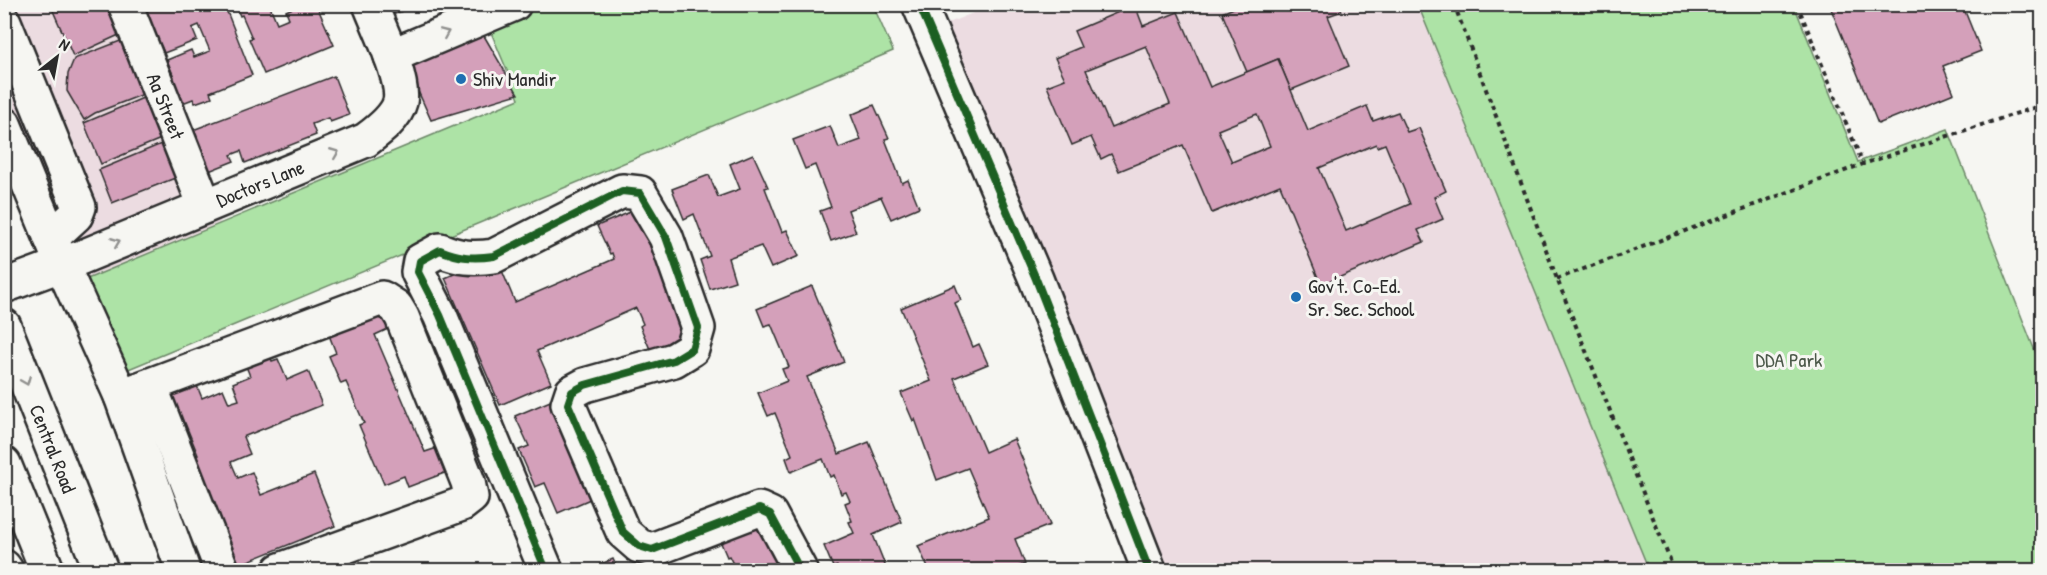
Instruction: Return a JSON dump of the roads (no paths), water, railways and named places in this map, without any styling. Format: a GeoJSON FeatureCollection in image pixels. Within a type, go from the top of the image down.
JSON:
{"type":"FeatureCollection","features":[{"type":"Feature","properties":{"kind":"street","name":"Aa Street"},"geometry":{"type":"LineString","coordinates":[[125,4],[205,206]]}},
{"type":"Feature","properties":{"kind":"street"},"geometry":{"type":"LineString","coordinates":[[370,4],[391,56],[514,4]]}},
{"type":"Feature","properties":{"kind":"street"},"geometry":{"type":"LineString","coordinates":[[919,4],[1036,279],[1149,570]]}},
{"type":"Feature","properties":{"kind":"street"},"geometry":{"type":"LineString","coordinates":[[4,22],[79,207],[56,251]]}},
{"type":"Feature","properties":{"kind":"street","name":"Doctors Lane"},"geometry":{"type":"LineString","coordinates":[[4,286],[56,251],[205,206],[366,140],[387,123],[400,103],[400,84],[391,56]]}},
{"type":"Feature","properties":{"kind":"street"},"geometry":{"type":"LineString","coordinates":[[4,124],[56,251],[136,391],[222,570]]}},
{"type":"Feature","properties":{"kind":"street"},"geometry":{"type":"LineString","coordinates":[[546,570],[440,315],[418,272],[420,261],[440,250],[473,259],[494,256],[622,191],[640,193],[666,237],[698,328],[692,349],[674,360],[585,384],[572,392],[568,404],[622,532],[639,546],[652,550],[759,509],[770,514],[800,570]]}},
{"type":"Feature","properties":{"kind":"street"},"geometry":{"type":"LineString","coordinates":[[136,391],[382,298],[396,307],[468,482],[471,497],[462,504],[280,570]]}},
{"type":"Feature","properties":{"kind":"street","name":"Central Road"},"geometry":{"type":"LineString","coordinates":[[4,326],[101,570]]}},
{"type":"Feature","properties":{"kind":"street"},"geometry":{"type":"LineString","coordinates":[[136,391],[183,570]]}},
{"type":"Feature","properties":{"kind":"street"},"geometry":{"type":"LineString","coordinates":[[4,464],[47,570]]}},
{"type":"Feature","properties":{"kind":"place","name":"Shiv Mandir"},"geometry":{"type":"Point","coordinates":[461,79]}},
{"type":"Feature","properties":{"kind":"place","name":"Gov't. Co-Ed. Sr. Sec. School"},"geometry":{"type":"Point","coordinates":[1296,297]}},
{"type":"Feature","properties":{"kind":"park label","name":"DDA Park"},"geometry":{"type":"Point","coordinates":[1789,360]}}]}
